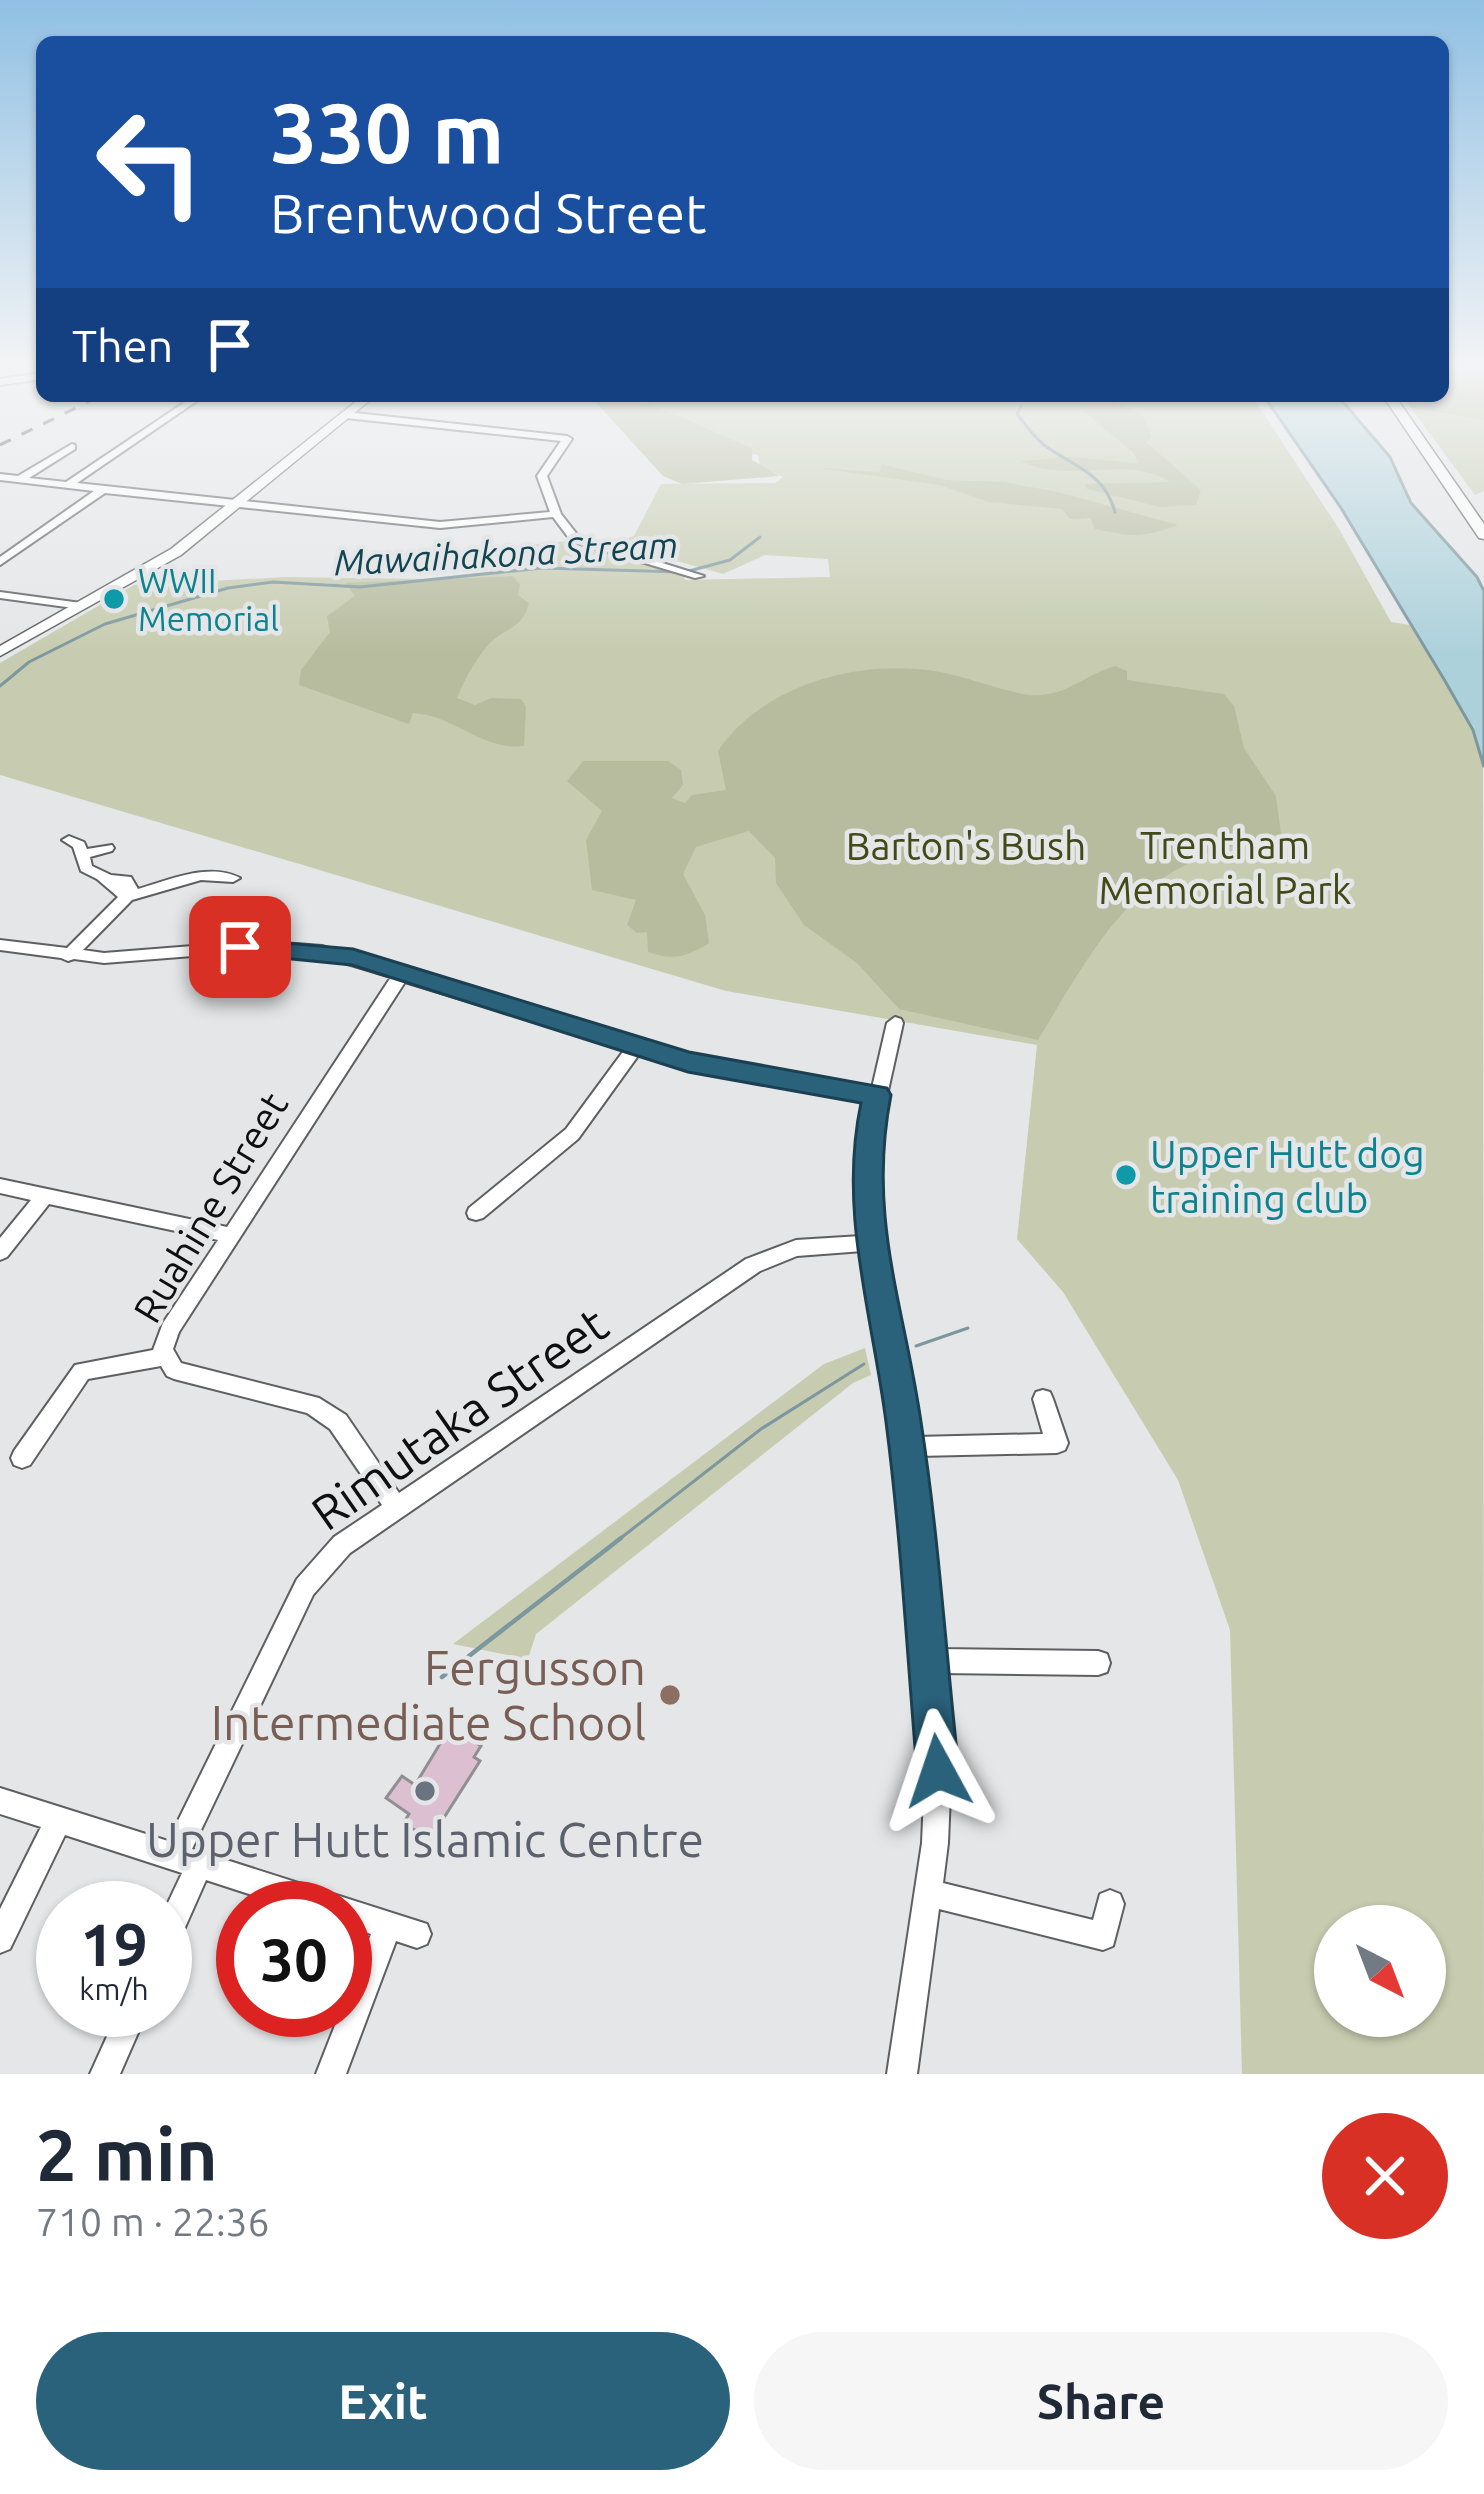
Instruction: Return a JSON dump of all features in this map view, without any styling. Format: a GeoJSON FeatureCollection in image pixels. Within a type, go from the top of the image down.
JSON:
{"type":"FeatureCollection","features":[{"type":"Feature","properties":{"kind":"highway"},"geometry":{"type":"LineString","coordinates":[[1435,460],[1484,535]]}},
{"type":"Feature","properties":{"kind":"highway"},"geometry":{"type":"LineString","coordinates":[[1439,460],[1484,521]]}},
{"type":"Feature","properties":{"kind":"main road"},"geometry":{"type":"LineString","coordinates":[[0,652],[176,552],[291,460]]}},
{"type":"Feature","properties":{"kind":"street"},"geometry":{"type":"LineString","coordinates":[[26,480],[54,460]]}},
{"type":"Feature","properties":{"kind":"street"},"geometry":{"type":"LineString","coordinates":[[66,484],[103,460]]}},
{"type":"Feature","properties":{"kind":"street"},"geometry":{"type":"LineString","coordinates":[[553,460],[542,476],[556,514],[575,539],[699,576]]}},
{"type":"Feature","properties":{"kind":"street"},"geometry":{"type":"LineString","coordinates":[[0,477],[440,525],[556,514]]}},
{"type":"Feature","properties":{"kind":"street"},"geometry":{"type":"LineString","coordinates":[[0,562],[104,489]]}},
{"type":"Feature","properties":{"kind":"street"},"geometry":{"type":"LineString","coordinates":[[0,595],[81,606]]}},
{"type":"Feature","properties":{"kind":"street"},"geometry":{"type":"LineString","coordinates":[[69,840],[83,854],[86,868],[126,896]]}},
{"type":"Feature","properties":{"kind":"street"},"geometry":{"type":"LineString","coordinates":[[83,854],[107,848]]}},
{"type":"Feature","properties":{"kind":"street"},"geometry":{"type":"LineString","coordinates":[[68,956],[126,896],[200,876],[233,878]]}},
{"type":"Feature","properties":{"kind":"street"},"geometry":{"type":"LineString","coordinates":[[0,945],[127,959],[272,947],[353,957],[688,1062],[877,1095]]}},
{"type":"Feature","properties":{"kind":"street","name":"Ruahine Street"},"geometry":{"type":"LineString","coordinates":[[395,1506],[338,1422],[312,1405],[185,1374],[163,1357],[164,1340],[403,972]]}},
{"type":"Feature","properties":{"kind":"street"},"geometry":{"type":"LineString","coordinates":[[895,1023],[865,1154],[871,1243],[906,1448],[938,1771],[928,1893],[902,2074]]}},
{"type":"Feature","properties":{"kind":"street"},"geometry":{"type":"LineString","coordinates":[[476,1213],[572,1134],[636,1046]]}},
{"type":"Feature","properties":{"kind":"street"},"geometry":{"type":"LineString","coordinates":[[0,1186],[230,1235]]}},
{"type":"Feature","properties":{"kind":"street"},"geometry":{"type":"LineString","coordinates":[[0,1252],[45,1196]]}},
{"type":"Feature","properties":{"kind":"street","name":"Rimutaka Street"},"geometry":{"type":"LineString","coordinates":[[181,1881],[305,1587],[342,1545],[753,1265],[796,1248],[871,1243]]}},
{"type":"Feature","properties":{"kind":"street"},"geometry":{"type":"LineString","coordinates":[[22,1458],[82,1371],[163,1357]]}},
{"type":"Feature","properties":{"kind":"street"},"geometry":{"type":"LineString","coordinates":[[906,1448],[1057,1442],[1043,1400]]}},
{"type":"Feature","properties":{"kind":"street"},"geometry":{"type":"LineString","coordinates":[[928,1661],[1098,1663]]}},
{"type":"Feature","properties":{"kind":"street"},"geometry":{"type":"LineString","coordinates":[[0,1801],[253,1881]]}},
{"type":"Feature","properties":{"kind":"street"},"geometry":{"type":"LineString","coordinates":[[0,1939],[59,1818]]}},
{"type":"Feature","properties":{"kind":"street"},"geometry":{"type":"LineString","coordinates":[[928,1893],[1103,1936],[1110,1904]]}},
{"type":"Feature","properties":{"kind":"street"},"geometry":{"type":"LineString","coordinates":[[372,1921],[417,1934]]}},
{"type":"Feature","properties":{"kind":"street"},"geometry":{"type":"LineString","coordinates":[[331,2074],[388,1926]]}},
{"type":"Feature","properties":{"kind":"street"},"geometry":{"type":"LineString","coordinates":[[105,2074],[122,2037]]}},
{"type":"Feature","properties":{"kind":"green space"},"geometry":{"type":"Polygon","coordinates":[[[648,460],[752,460],[779,476],[682,484],[663,476],[648,460]]]}},
{"type":"Feature","properties":{"kind":"green space","name":"Trentham Memorial Park"},"geometry":{"type":"Polygon","coordinates":[[[759,460],[1294,460],[1391,622],[1410,625],[1473,730],[1483,760],[1484,2074],[1242,2074],[1230,1630],[1178,1480],[1063,1292],[1017,1239],[1037,1045],[726,991],[0,775],[0,663],[134,585],[286,577],[425,579],[535,566],[529,545],[567,541],[683,574],[685,580],[830,577],[828,559],[765,555],[723,574],[613,543],[634,536],[661,484],[775,483],[783,477],[760,466],[759,460]]]}},
{"type":"Feature","properties":{"kind":"green space"},"geometry":{"type":"Polygon","coordinates":[[[1101,460],[1166,460],[1201,490],[1196,505],[1160,507],[1087,489],[1085,484],[1170,482],[1153,474],[1058,470],[1021,461],[1101,460]]]}},
{"type":"Feature","properties":{"kind":"green space"},"geometry":{"type":"Polygon","coordinates":[[[1449,460],[1484,460],[1484,491],[1475,495],[1449,460]]]}},
{"type":"Feature","properties":{"kind":"green space"},"geometry":{"type":"Polygon","coordinates":[[[881,464],[947,480],[1004,482],[1058,492],[1178,525],[1146,534],[1119,534],[1095,529],[1090,518],[1070,519],[1062,509],[988,502],[940,485],[817,468],[880,472],[881,464]]]}},
{"type":"Feature","properties":{"kind":"green space"},"geometry":{"type":"Polygon","coordinates":[[[513,576],[520,585],[518,595],[529,603],[526,612],[483,651],[457,698],[475,705],[491,698],[521,699],[526,707],[524,746],[495,743],[428,715],[413,713],[409,724],[299,685],[301,670],[330,632],[327,616],[355,596],[345,583],[513,576]]]}},
{"type":"Feature","properties":{"kind":"green space","name":"Barton's Bush"},"geometry":{"type":"Polygon","coordinates":[[[1115,666],[1127,671],[1127,680],[1224,694],[1234,706],[1244,748],[1276,796],[1281,834],[1192,862],[1132,904],[1086,962],[1038,1040],[899,1009],[857,963],[804,925],[776,883],[775,858],[749,831],[696,847],[683,874],[705,915],[709,943],[686,954],[672,957],[648,952],[647,932],[637,933],[627,925],[636,900],[592,890],[586,840],[602,811],[567,781],[583,761],[668,761],[681,770],[683,785],[672,798],[685,803],[692,795],[726,790],[718,751],[738,728],[761,708],[817,681],[879,669],[910,669],[1042,695],[1115,666]]]}},
{"type":"Feature","properties":{"kind":"green space"},"geometry":{"type":"Polygon","coordinates":[[[865,1348],[871,1375],[853,1383],[536,1634],[528,1659],[453,1644],[824,1364],[865,1348]]]}},
{"type":"Feature","properties":{"kind":"water"},"geometry":{"type":"Polygon","coordinates":[[[1308,460],[1391,460],[1411,503],[1477,577],[1484,591],[1484,767],[1473,730],[1308,460]]]}},
{"type":"Feature","properties":{"kind":"building","name":"Upper Hutt Islamic Centre"},"geometry":{"type":"Polygon","coordinates":[[[446,1734],[458,1741],[463,1734],[481,1746],[474,1757],[480,1761],[431,1838],[403,1824],[409,1814],[386,1798],[402,1776],[415,1785],[446,1734]]]}},
{"type":"Feature","properties":{"kind":"waterway"},"geometry":{"type":"LineString","coordinates":[[1068,460],[1096,479],[1115,512]]}},
{"type":"Feature","properties":{"kind":"waterway","name":"Mawaihakona Stream"},"geometry":{"type":"LineString","coordinates":[[689,571],[730,560],[760,537]]}},
{"type":"Feature","properties":{"kind":"waterway","name":"Mawaihakona Stream"},"geometry":{"type":"LineString","coordinates":[[0,686],[29,662],[105,624],[228,588],[273,582],[360,587],[542,568],[680,572]]}},
{"type":"Feature","properties":{"kind":"waterway"},"geometry":{"type":"LineString","coordinates":[[916,1346],[968,1328]]}},
{"type":"Feature","properties":{"kind":"waterway"},"geometry":{"type":"LineString","coordinates":[[617,1541],[761,1429],[864,1364]]}},
{"type":"Feature","properties":{"kind":"waterway"},"geometry":{"type":"LineString","coordinates":[[442,1677],[621,1538]]}},
{"type":"Feature","properties":{"kind":"place","name":"WWII Memorial"},"geometry":{"type":"Point","coordinates":[114,599]}},
{"type":"Feature","properties":{"kind":"place","name":"Upper Hutt dog training club"},"geometry":{"type":"Point","coordinates":[1126,1175]}},
{"type":"Feature","properties":{"kind":"place","name":"Fergusson Intermediate School"},"geometry":{"type":"Point","coordinates":[670,1695]}},
{"type":"Feature","properties":{"kind":"place","name":"Upper Hutt Islamic Centre"},"geometry":{"type":"Point","coordinates":[425,1791]}},
{"type":"Feature","properties":{"kind":"route"},"geometry":{"type":"LineString","coordinates":[[240,947],[353,957],[688,1062],[877,1095],[865,1154],[865,1201],[904,1423],[938,1771]]}}]}
